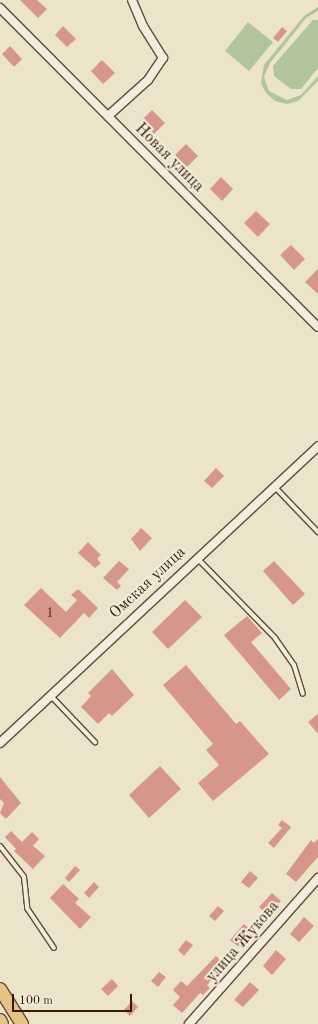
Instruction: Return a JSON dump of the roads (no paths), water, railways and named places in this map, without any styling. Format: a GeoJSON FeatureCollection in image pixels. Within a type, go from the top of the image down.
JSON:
{"type":"FeatureCollection","features":[{"type":"Feature","properties":{"kind":"main road"},"geometry":{"type":"LineString","coordinates":[[0,989],[22,1024]]}},
{"type":"Feature","properties":{"kind":"main road"},"geometry":{"type":"LineString","coordinates":[[0,1020],[2,1024]]}},
{"type":"Feature","properties":{"kind":"street"},"geometry":{"type":"LineString","coordinates":[[108,116],[148,80],[163,58],[143,26],[132,0]]}},
{"type":"Feature","properties":{"kind":"street","name":"Новая улица"},"geometry":{"type":"LineString","coordinates":[[0,8],[318,327]]}},
{"type":"Feature","properties":{"kind":"street","name":"Омская улица"},"geometry":{"type":"LineString","coordinates":[[0,743],[50,694],[273,485],[317,448]]}},
{"type":"Feature","properties":{"kind":"street","name":"улица Жукова"},"geometry":{"type":"LineString","coordinates":[[189,1024],[318,878]]}},
{"type":"Feature","properties":{"kind":"lane"},"geometry":{"type":"LineString","coordinates":[[273,485],[318,532]]}},
{"type":"Feature","properties":{"kind":"lane"},"geometry":{"type":"LineString","coordinates":[[196,557],[275,638],[294,665],[303,694]]}},
{"type":"Feature","properties":{"kind":"lane"},"geometry":{"type":"LineString","coordinates":[[50,694],[95,742]]}},
{"type":"Feature","properties":{"kind":"lane"},"geometry":{"type":"LineString","coordinates":[[0,846],[24,877],[24,898],[27,908],[54,948]]}}]}
